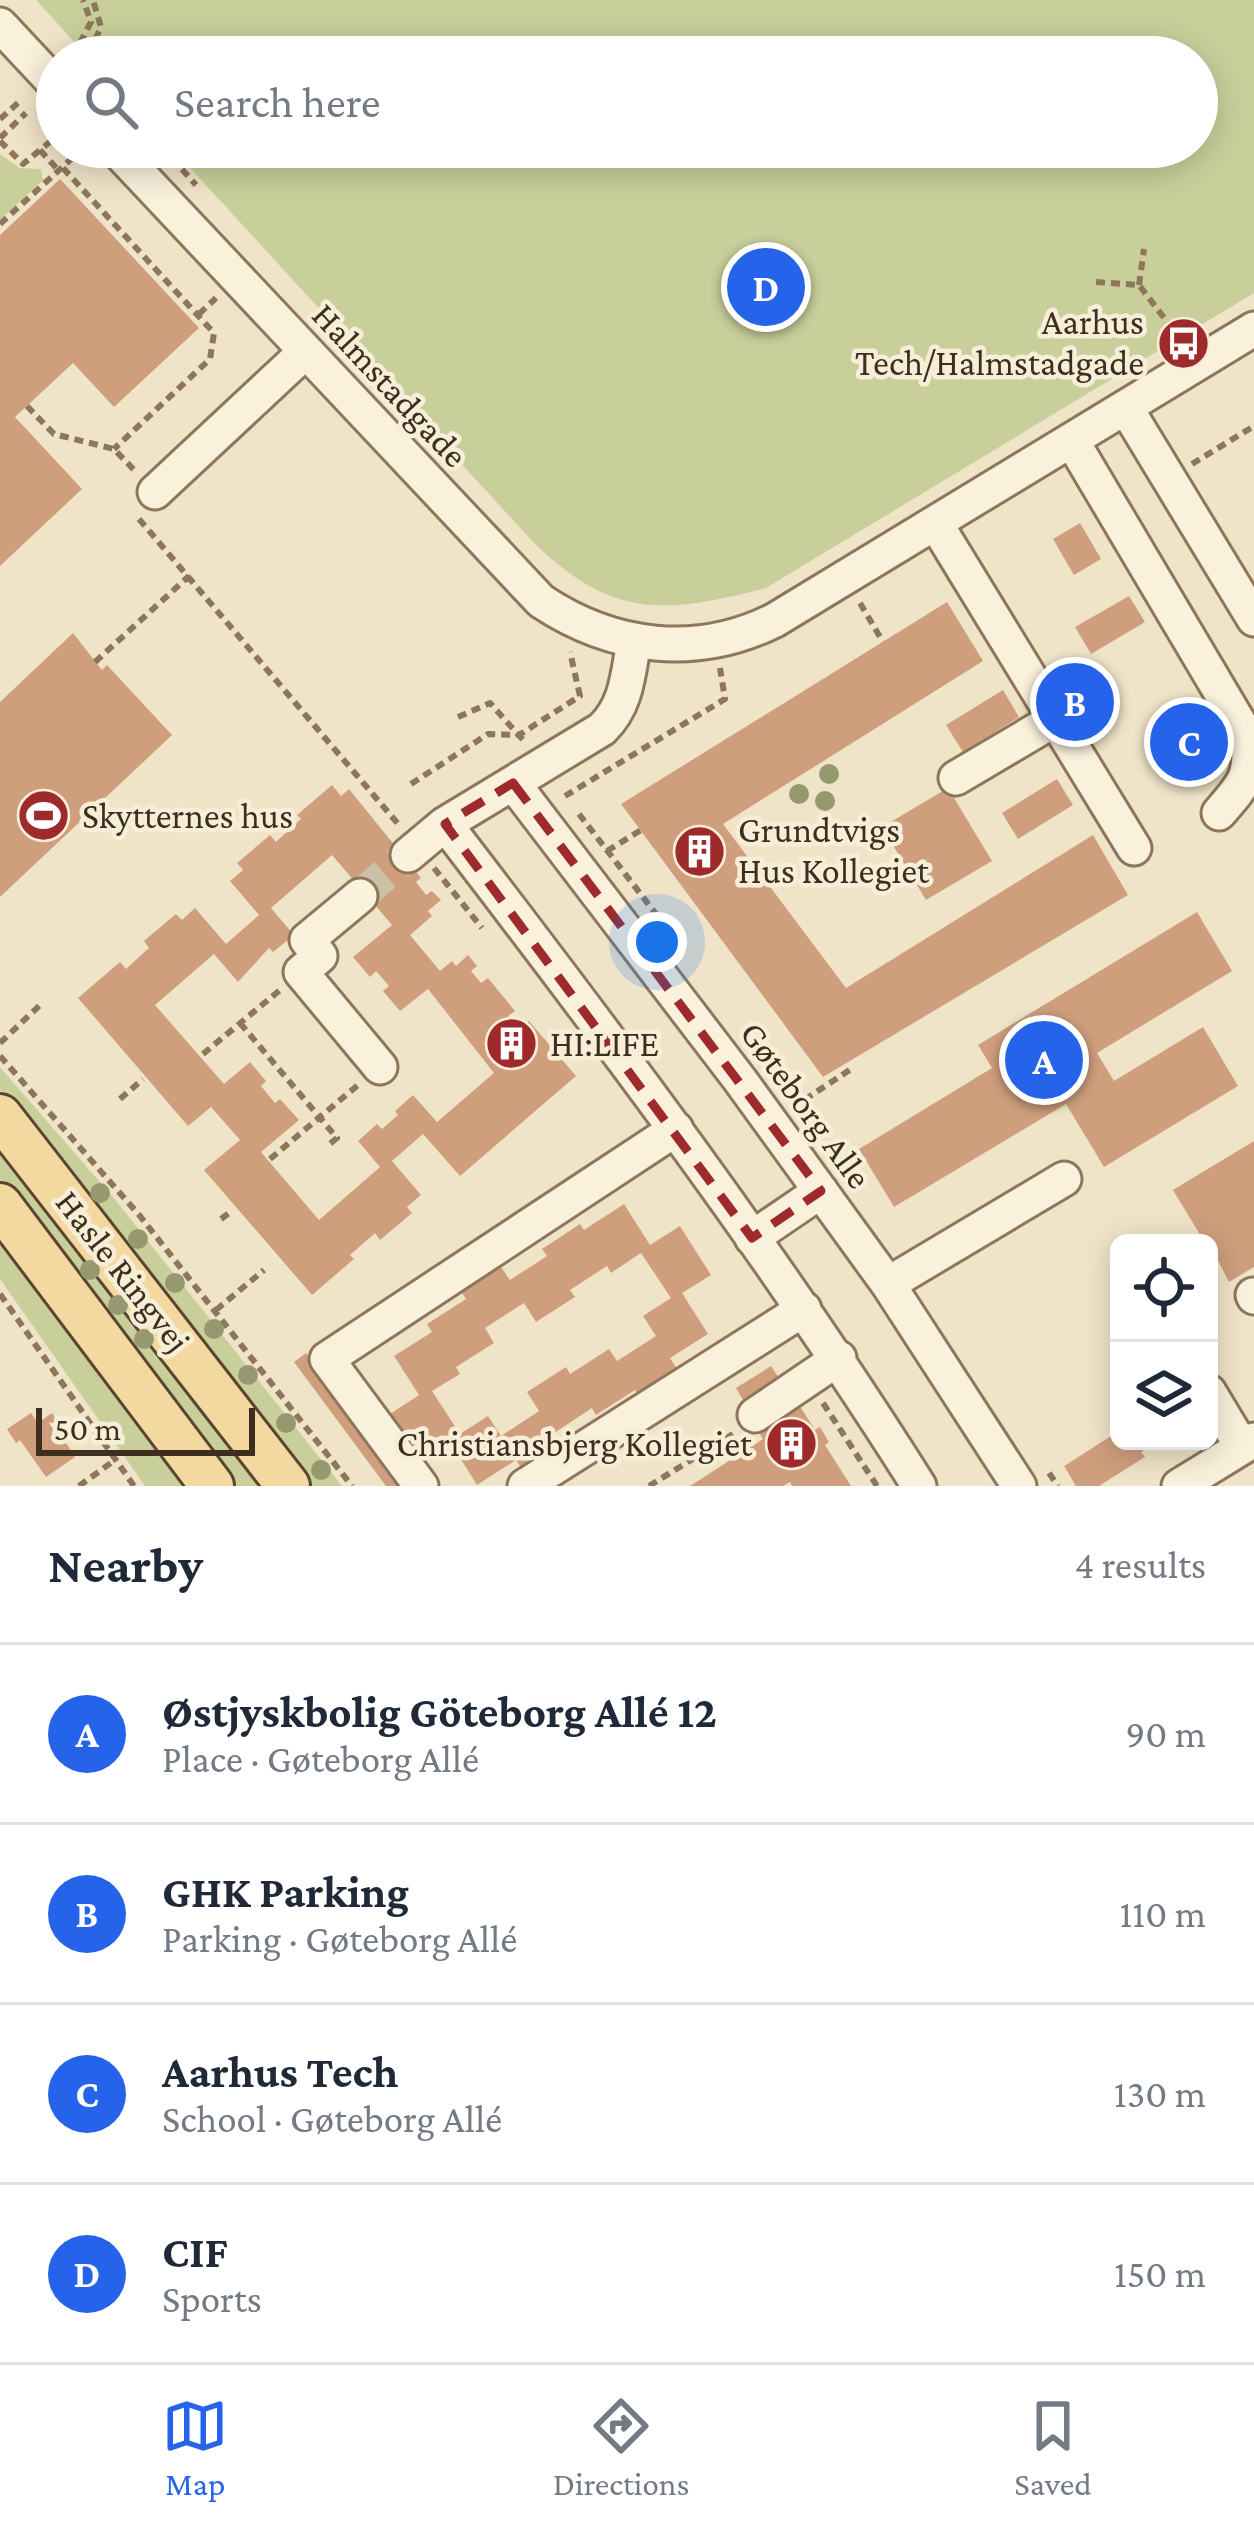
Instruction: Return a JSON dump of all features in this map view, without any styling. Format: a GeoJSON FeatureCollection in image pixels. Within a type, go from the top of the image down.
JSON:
{"type":"FeatureCollection","features":[{"type":"Feature","properties":{"kind":"main road","name":"Hasle Ringvej"},"geometry":{"type":"LineString","coordinates":[[0,1117],[288,1486]]}},
{"type":"Feature","properties":{"kind":"main road","name":"Hasle Ringvej"},"geometry":{"type":"LineString","coordinates":[[0,1204],[212,1486]]}},
{"type":"Feature","properties":{"kind":"street"},"geometry":{"type":"LineString","coordinates":[[0,25],[36,64]]}},
{"type":"Feature","properties":{"kind":"street","name":"Halmstadgade"},"geometry":{"type":"LineString","coordinates":[[116,168],[305,352],[542,601],[588,627],[663,646],[716,641],[756,629],[846,579],[1254,329]]}},
{"type":"Feature","properties":{"kind":"street"},"geometry":{"type":"LineString","coordinates":[[144,502],[305,352]]}},
{"type":"Feature","properties":{"kind":"street"},"geometry":{"type":"LineString","coordinates":[[1126,408],[1254,619]]}},
{"type":"Feature","properties":{"kind":"street"},"geometry":{"type":"LineString","coordinates":[[1072,441],[1251,738],[1251,766],[1245,783],[1219,813]]}},
{"type":"Feature","properties":{"kind":"street"},"geometry":{"type":"LineString","coordinates":[[936,524],[1134,848]]}},
{"type":"Feature","properties":{"kind":"street"},"geometry":{"type":"LineString","coordinates":[[413,851],[445,824],[602,729],[624,699],[634,641]]}},
{"type":"Feature","properties":{"kind":"street"},"geometry":{"type":"LineString","coordinates":[[956,778],[1054,720]]}},
{"type":"Feature","properties":{"kind":"street","name":"Gøteborg Alle"},"geometry":{"type":"LineString","coordinates":[[513,783],[888,1284],[1019,1486]]}},
{"type":"Feature","properties":{"kind":"street"},"geometry":{"type":"LineString","coordinates":[[445,824],[676,1129],[839,1358],[920,1486]]}},
{"type":"Feature","properties":{"kind":"street"},"geometry":{"type":"LineString","coordinates":[[360,896],[307,940],[320,956],[301,972],[380,1067]]}},
{"type":"Feature","properties":{"kind":"street"},"geometry":{"type":"LineString","coordinates":[[421,1486],[327,1359],[676,1129]]}},
{"type":"Feature","properties":{"kind":"street"},"geometry":{"type":"LineString","coordinates":[[888,1284],[1064,1178]]}},
{"type":"Feature","properties":{"kind":"street"},"geometry":{"type":"LineString","coordinates":[[752,1238],[821,1191]]}},
{"type":"Feature","properties":{"kind":"street"},"geometry":{"type":"LineString","coordinates":[[525,1486],[804,1309]]}},
{"type":"Feature","properties":{"kind":"street"},"geometry":{"type":"LineString","coordinates":[[755,1414],[839,1358]]}},
{"type":"Feature","properties":{"kind":"street"},"geometry":{"type":"LineString","coordinates":[[1179,1486],[1248,1444],[1218,1404]]}},
{"type":"Feature","properties":{"kind":"path"},"geometry":{"type":"LineString","coordinates":[[83,0],[91,22],[84,36]]}},
{"type":"Feature","properties":{"kind":"path"},"geometry":{"type":"LineString","coordinates":[[93,0],[101,27],[98,36]]}},
{"type":"Feature","properties":{"kind":"path"},"geometry":{"type":"LineString","coordinates":[[0,119],[18,103]]}},
{"type":"Feature","properties":{"kind":"path"},"geometry":{"type":"LineString","coordinates":[[26,113],[0,139],[23,164],[36,153]]}},
{"type":"Feature","properties":{"kind":"path"},"geometry":{"type":"LineString","coordinates":[[181,168],[190,178]]}},
{"type":"Feature","properties":{"kind":"path"},"geometry":{"type":"LineString","coordinates":[[0,224],[61,169],[214,333],[210,359],[114,448]]}},
{"type":"Feature","properties":{"kind":"path"},"geometry":{"type":"LineString","coordinates":[[1144,249],[1139,285],[1175,332],[1192,337],[1206,358]]}},
{"type":"Feature","properties":{"kind":"path"},"geometry":{"type":"LineString","coordinates":[[1096,282],[1139,285]]}},
{"type":"Feature","properties":{"kind":"path"},"geometry":{"type":"LineString","coordinates":[[200,314],[216,298]]}},
{"type":"Feature","properties":{"kind":"path"},"geometry":{"type":"LineString","coordinates":[[27,406],[54,434],[114,448],[189,576],[413,851],[488,935]]}},
{"type":"Feature","properties":{"kind":"path"},"geometry":{"type":"LineString","coordinates":[[1169,479],[1254,426]]}},
{"type":"Feature","properties":{"kind":"path"},"geometry":{"type":"LineString","coordinates":[[95,662],[189,576]]}},
{"type":"Feature","properties":{"kind":"path"},"geometry":{"type":"LineString","coordinates":[[846,579],[883,642]]}},
{"type":"Feature","properties":{"kind":"path"},"geometry":{"type":"LineString","coordinates":[[565,796],[725,699],[716,641]]}},
{"type":"Feature","properties":{"kind":"path"},"geometry":{"type":"LineString","coordinates":[[411,784],[488,734],[519,735],[580,696],[569,649]]}},
{"type":"Feature","properties":{"kind":"path"},"geometry":{"type":"LineString","coordinates":[[580,871],[640,830]]}},
{"type":"Feature","properties":{"kind":"path"},"geometry":{"type":"LineString","coordinates":[[203,1054],[301,972]]}},
{"type":"Feature","properties":{"kind":"path"},"geometry":{"type":"LineString","coordinates":[[0,1043],[40,1005]]}},
{"type":"Feature","properties":{"kind":"path"},"geometry":{"type":"LineString","coordinates":[[239,1024],[338,1138],[326,1147]]}},
{"type":"Feature","properties":{"kind":"path"},"geometry":{"type":"LineString","coordinates":[[0,1056],[140,1216],[352,1486]]}},
{"type":"Feature","properties":{"kind":"path"},"geometry":{"type":"LineString","coordinates":[[270,1159],[380,1067]]}},
{"type":"Feature","properties":{"kind":"path"},"geometry":{"type":"LineString","coordinates":[[771,1122],[854,1067]]}},
{"type":"Feature","properties":{"kind":"path"},"geometry":{"type":"LineString","coordinates":[[120,1099],[143,1079]]}},
{"type":"Feature","properties":{"kind":"path"},"geometry":{"type":"LineString","coordinates":[[221,1219],[233,1210]]}},
{"type":"Feature","properties":{"kind":"path"},"geometry":{"type":"LineString","coordinates":[[215,1311],[264,1270]]}},
{"type":"Feature","properties":{"kind":"path"},"geometry":{"type":"LineString","coordinates":[[0,1294],[134,1486]]}},
{"type":"Feature","properties":{"kind":"path"},"geometry":{"type":"LineString","coordinates":[[650,1486],[746,1426],[755,1414]]}},
{"type":"Feature","properties":{"kind":"path"},"geometry":{"type":"LineString","coordinates":[[79,1486],[115,1460]]}},
{"type":"Feature","properties":{"kind":"highlighted area"},"geometry":{"type":"Polygon","coordinates":[[[513,783],[821,1191],[752,1238],[445,824],[513,783]]]}},
{"type":"Feature","properties":{"kind":"green space"},"geometry":{"type":"Polygon","coordinates":[[[36,0],[1254,0],[1254,293],[766,588],[698,603],[642,604],[590,586],[534,543],[190,168],[1218,168],[1218,36],[69,36],[36,0]]]}},
{"type":"Feature","properties":{"kind":"green space"},"geometry":{"type":"Polygon","coordinates":[[[0,154],[20,168],[41,169],[43,180],[0,220],[0,154]]]}},
{"type":"Feature","properties":{"kind":"green space"},"geometry":{"type":"Polygon","coordinates":[[[0,1067],[118,1203],[342,1486],[307,1486],[208,1352],[0,1090],[0,1067]]]}},
{"type":"Feature","properties":{"kind":"green space"},"geometry":{"type":"Polygon","coordinates":[[[0,1144],[267,1486],[234,1486],[0,1179],[0,1144]]]}},
{"type":"Feature","properties":{"kind":"green space"},"geometry":{"type":"Polygon","coordinates":[[[0,1242],[184,1486],[145,1486],[0,1279],[0,1242]]]}},
{"type":"Feature","properties":{"kind":"building"},"geometry":{"type":"Polygon","coordinates":[[[60,179],[199,328],[114,407],[73,363],[15,417],[82,489],[0,566],[0,235],[60,179]]]}},
{"type":"Feature","properties":{"kind":"building"},"geometry":{"type":"Polygon","coordinates":[[[1080,523],[1101,559],[1074,575],[1053,539],[1080,523]]]}},
{"type":"Feature","properties":{"kind":"building"},"geometry":{"type":"Polygon","coordinates":[[[1129,596],[1145,622],[1091,654],[1075,627],[1129,596]]]}},
{"type":"Feature","properties":{"kind":"building","name":"Grundtvigs Hus Kollegiet"},"geometry":{"type":"Polygon","coordinates":[[[947,602],[983,661],[723,824],[846,988],[1093,835],[1128,895],[823,1077],[621,804],[947,602]]]}},
{"type":"Feature","properties":{"kind":"building","name":"Skytternes hus"},"geometry":{"type":"Polygon","coordinates":[[[73,633],[102,670],[107,665],[172,735],[0,897],[0,702],[73,633]]]}},
{"type":"Feature","properties":{"kind":"building"},"geometry":{"type":"Polygon","coordinates":[[[1003,690],[1019,717],[963,752],[946,725],[1003,690]]]}},
{"type":"Feature","properties":{"kind":"building"},"geometry":{"type":"Polygon","coordinates":[[[1057,779],[1073,805],[1018,839],[1002,813],[1057,779]]]}},
{"type":"Feature","properties":{"kind":"building","name":"HI:LIFE"},"geometry":{"type":"Polygon","coordinates":[[[332,785],[341,796],[349,789],[421,878],[416,882],[426,895],[432,891],[441,900],[428,911],[432,916],[410,935],[440,971],[468,955],[477,966],[471,971],[481,983],[488,978],[515,1011],[508,1016],[519,1029],[529,1021],[576,1076],[460,1176],[423,1134],[392,1161],[421,1195],[407,1207],[412,1213],[380,1240],[375,1233],[350,1255],[354,1259],[312,1295],[204,1170],[240,1140],[211,1107],[188,1126],[78,998],[120,962],[126,969],[149,948],[144,941],[176,914],[182,920],[195,908],[226,944],[259,915],[230,881],[243,870],[237,863],[270,835],[276,842],[301,819],[297,815],[332,785]],[[332,855],[271,908],[294,935],[273,952],[269,948],[238,982],[214,954],[155,1005],[224,1084],[250,1062],[266,1081],[261,1086],[275,1103],[280,1099],[299,1120],[261,1152],[319,1220],[380,1167],[358,1141],[377,1124],[382,1129],[413,1095],[437,1122],[494,1073],[428,989],[400,1011],[383,991],[389,986],[376,971],[370,977],[353,957],[392,925],[332,855]]]}},
{"type":"Feature","properties":{"kind":"building","name":"Grundtvigs Hus Kollegiet"},"geometry":{"type":"Polygon","coordinates":[[[948,788],[992,861],[926,900],[882,827],[948,788]]]}},
{"type":"Feature","properties":{"kind":"building"},"geometry":{"type":"Polygon","coordinates":[[[1197,912],[1232,971],[1097,1053],[1114,1081],[1203,1027],[1238,1086],[1104,1167],[1066,1104],[894,1207],[859,1149],[992,1068],[978,1045],[1197,912]]]}},
{"type":"Feature","properties":{"kind":"building"},"geometry":{"type":"Polygon","coordinates":[[[1254,1141],[1254,1267],[1229,1282],[1218,1261],[1218,1234],[1200,1234],[1173,1190],[1254,1141]]]}},
{"type":"Feature","properties":{"kind":"building"},"geometry":{"type":"Polygon","coordinates":[[[624,1204],[650,1245],[680,1226],[711,1275],[682,1293],[708,1334],[670,1358],[683,1378],[643,1404],[635,1390],[596,1415],[592,1408],[554,1433],[566,1452],[527,1477],[516,1460],[477,1485],[452,1445],[422,1464],[390,1414],[419,1395],[394,1356],[432,1332],[427,1324],[466,1299],[457,1285],[496,1260],[510,1280],[547,1256],[542,1249],[580,1224],[584,1230],[624,1204]],[[641,1253],[611,1273],[607,1266],[570,1290],[575,1297],[536,1322],[524,1303],[485,1328],[494,1343],[456,1367],[460,1374],[432,1391],[460,1434],[488,1416],[501,1436],[539,1411],[527,1392],[566,1367],[570,1374],[609,1349],[617,1361],[656,1336],[643,1316],[671,1298],[641,1253]]]}},
{"type":"Feature","properties":{"kind":"building"},"geometry":{"type":"Polygon","coordinates":[[[306,1353],[404,1486],[386,1486],[294,1362],[306,1353]]]}},
{"type":"Feature","properties":{"kind":"building"},"geometry":{"type":"Polygon","coordinates":[[[771,1366],[783,1384],[747,1407],[736,1388],[771,1366]]]}},
{"type":"Feature","properties":{"kind":"building","name":"Christiansbjerg Kollegiet"},"geometry":{"type":"Polygon","coordinates":[[[796,1400],[815,1430],[820,1427],[829,1442],[825,1445],[851,1486],[792,1486],[790,1482],[783,1486],[690,1486],[763,1439],[754,1425],[796,1400]]]}},
{"type":"Feature","properties":{"kind":"building"},"geometry":{"type":"Polygon","coordinates":[[[31,1413],[38,1423],[52,1413],[68,1435],[63,1438],[75,1457],[46,1477],[7,1429],[31,1413]]]}},
{"type":"Feature","properties":{"kind":"building"},"geometry":{"type":"Polygon","coordinates":[[[1110,1437],[1110,1450],[1144,1450],[1145,1457],[1099,1486],[1076,1486],[1064,1466],[1110,1437]]]}},
{"type":"Feature","properties":{"kind":"tunnel"},"geometry":{"type":"LineString","coordinates":[[360,896],[408,855]]}},
{"type":"Feature","properties":{"kind":"place","name":"CIF"},"geometry":{"type":"Point","coordinates":[766,287]}},
{"type":"Feature","properties":{"kind":"place","name":"Aarhus Tech/Halmstadgade"},"geometry":{"type":"Point","coordinates":[1183,343]}},
{"type":"Feature","properties":{"kind":"place","name":"GHK Parking"},"geometry":{"type":"Point","coordinates":[1075,702]}},
{"type":"Feature","properties":{"kind":"place","name":"Aarhus Tech"},"geometry":{"type":"Point","coordinates":[1189,742]}},
{"type":"Feature","properties":{"kind":"place","name":"Skytternes hus"},"geometry":{"type":"Point","coordinates":[43,816]}},
{"type":"Feature","properties":{"kind":"place","name":"Grundtvigs Hus Kollegiet"},"geometry":{"type":"Point","coordinates":[699,851]}},
{"type":"Feature","properties":{"kind":"place","name":"HI:LIFE"},"geometry":{"type":"Point","coordinates":[511,1044]}},
{"type":"Feature","properties":{"kind":"place","name":"Østjyskbolig Göteborg Allé 12"},"geometry":{"type":"Point","coordinates":[1044,1060]}},
{"type":"Feature","properties":{"kind":"place","name":"Christiansbjerg Kollegiet"},"geometry":{"type":"Point","coordinates":[791,1444]}}]}
